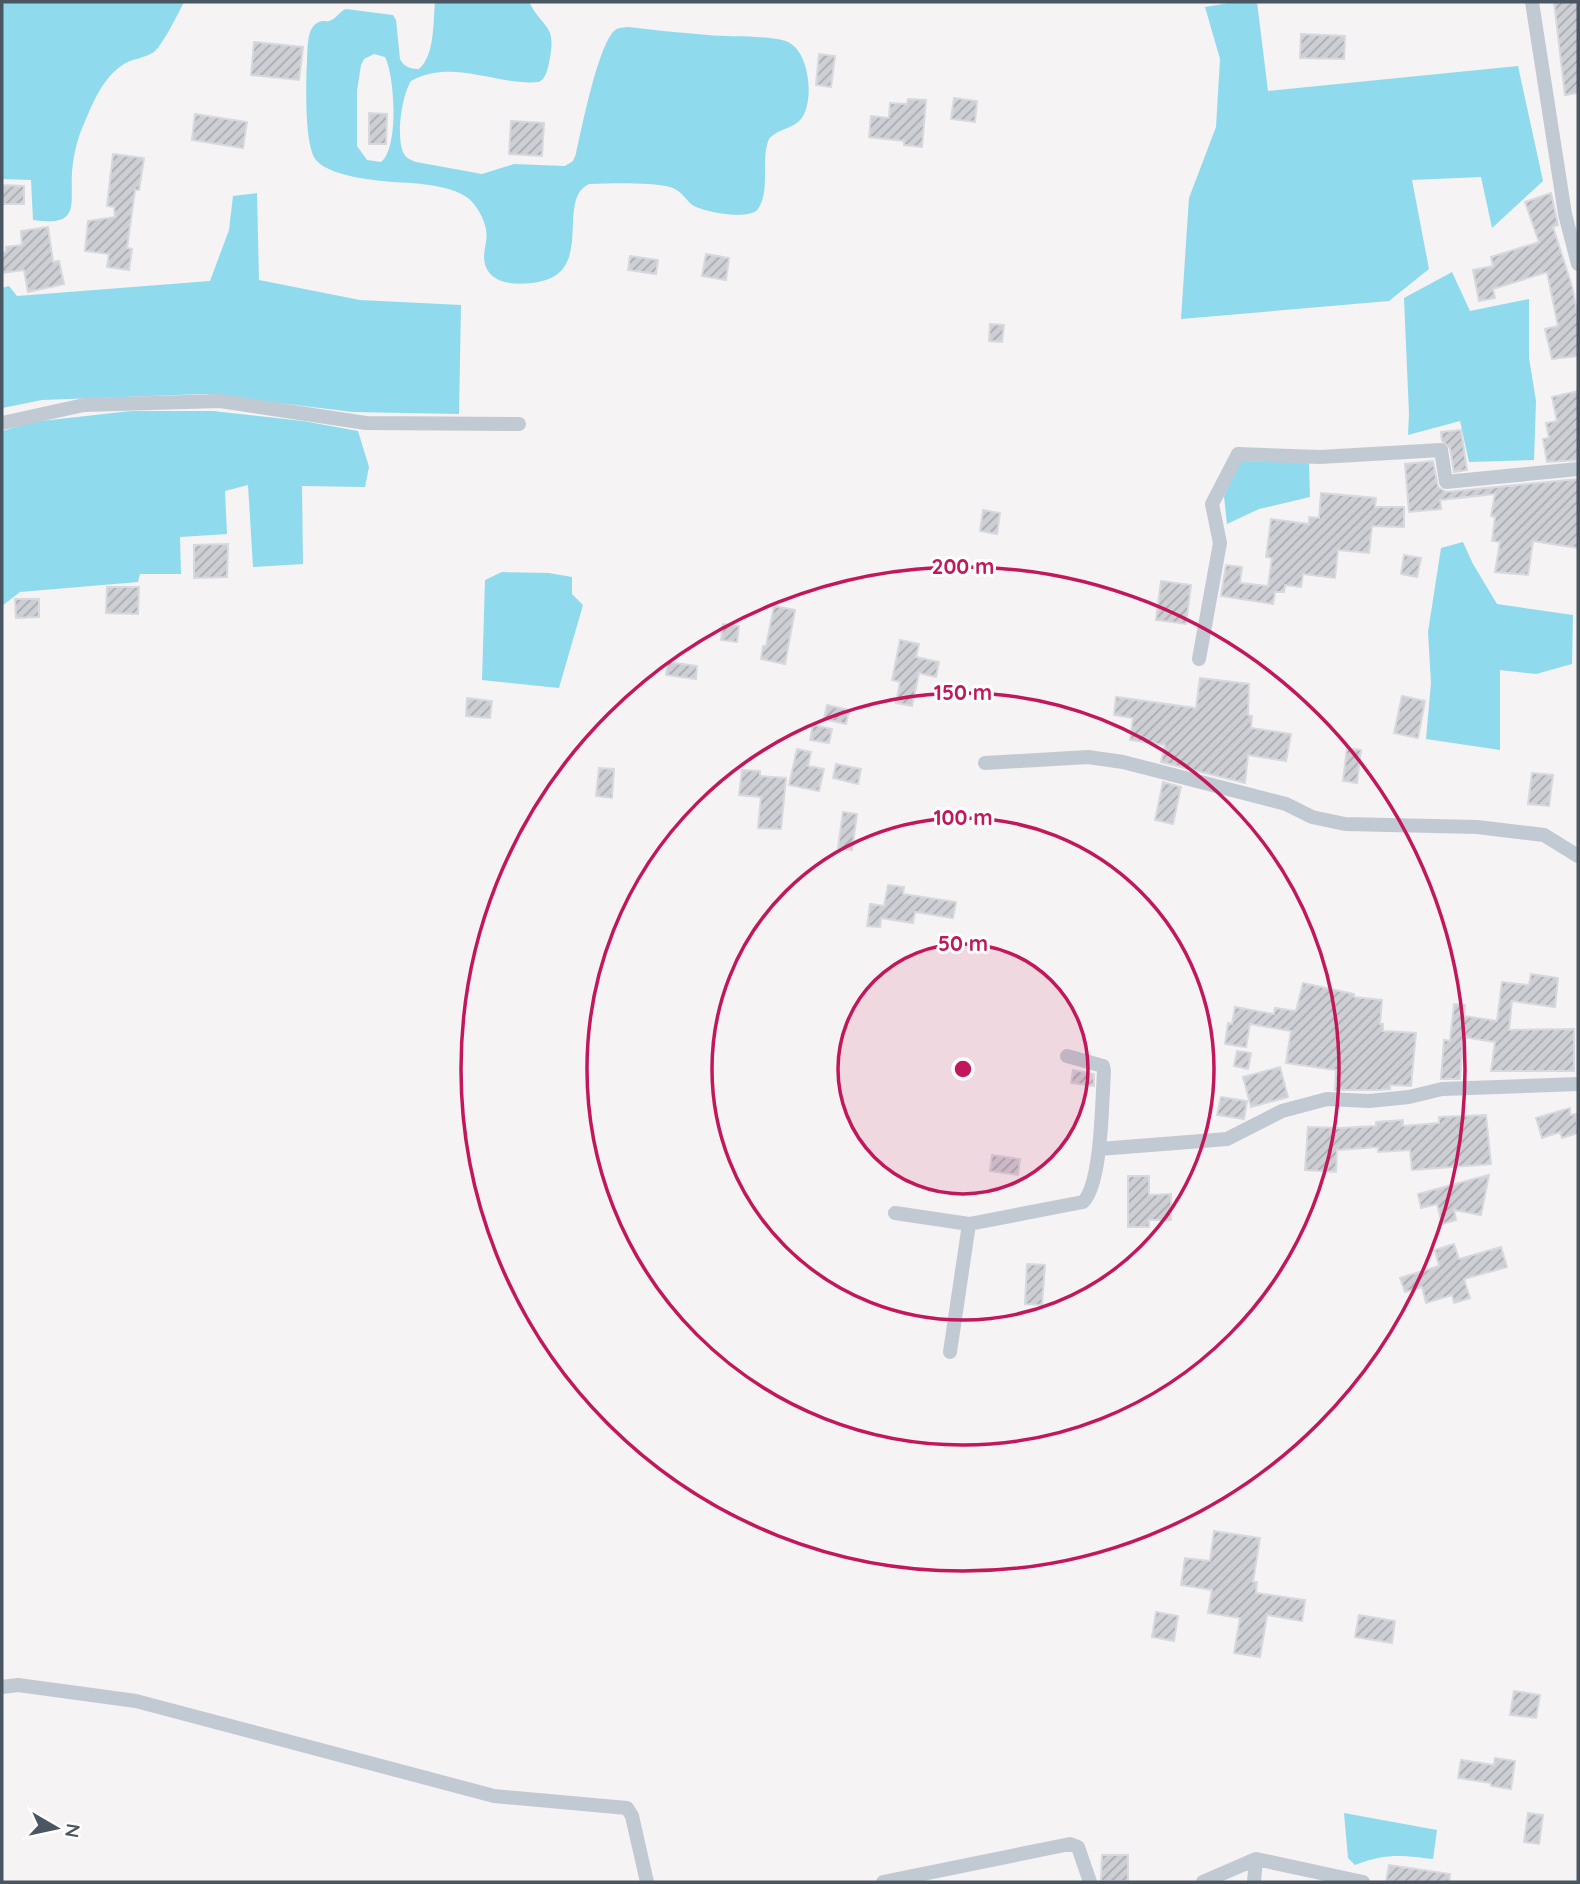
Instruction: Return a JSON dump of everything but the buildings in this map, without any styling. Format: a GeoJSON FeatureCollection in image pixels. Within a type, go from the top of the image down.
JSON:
{"type":"FeatureCollection","features":[{"type":"Feature","properties":{"kind":"street"},"geometry":{"type":"LineString","coordinates":[[1532,2],[1565,214],[1578,264]]}},
{"type":"Feature","properties":{"kind":"street"},"geometry":{"type":"LineString","coordinates":[[2,423],[84,405],[220,401],[366,423],[519,424]]}},
{"type":"Feature","properties":{"kind":"street"},"geometry":{"type":"LineString","coordinates":[[1199,659],[1220,543],[1212,504],[1238,454],[1320,457],[1441,450],[1446,482],[1578,469]]}},
{"type":"Feature","properties":{"kind":"street"},"geometry":{"type":"LineString","coordinates":[[985,763],[1088,757],[1123,762],[1286,804],[1323,820],[1345,824],[1477,827],[1544,835],[1578,856]]}},
{"type":"Feature","properties":{"kind":"street"},"geometry":{"type":"LineString","coordinates":[[895,1213],[970,1224],[1083,1202],[1089,1196],[1099,1149],[1102,1066],[1067,1056]]}},
{"type":"Feature","properties":{"kind":"street"},"geometry":{"type":"LineString","coordinates":[[1099,1149],[1227,1139],[1282,1111],[1326,1099],[1369,1101],[1409,1097],[1442,1089],[1578,1084]]}},
{"type":"Feature","properties":{"kind":"street"},"geometry":{"type":"LineString","coordinates":[[950,1352],[970,1224]]}},
{"type":"Feature","properties":{"kind":"street"},"geometry":{"type":"LineString","coordinates":[[2,1687],[18,1685],[136,1701],[495,1796],[626,1808],[632,1816],[647,1882]]}},
{"type":"Feature","properties":{"kind":"street"},"geometry":{"type":"LineString","coordinates":[[883,1882],[1070,1844],[1078,1847],[1090,1882]]}},
{"type":"Feature","properties":{"kind":"street"},"geometry":{"type":"LineString","coordinates":[[1254,1882],[1256,1858]]}},
{"type":"Feature","properties":{"kind":"street"},"geometry":{"type":"LineString","coordinates":[[1203,1882],[1256,1858],[1363,1882]]}},
{"type":"Feature","properties":{"kind":"water"},"geometry":{"type":"Polygon","coordinates":[[[2,2],[184,2],[157,49],[124,64],[110,76],[99,92],[76,149],[70,211],[66,217],[59,220],[33,220],[31,180],[2,179],[2,2]]]}},
{"type":"Feature","properties":{"kind":"water"},"geometry":{"type":"Polygon","coordinates":[[[435,2],[529,2],[548,29],[552,41],[551,50],[546,74],[539,82],[506,80],[459,72],[427,75],[411,81],[403,105],[400,136],[404,154],[416,162],[482,174],[514,164],[565,166],[573,161],[601,55],[613,32],[628,27],[717,36],[761,37],[788,42],[801,55],[805,65],[809,87],[806,108],[796,124],[769,139],[765,156],[764,193],[758,209],[753,213],[735,215],[704,210],[691,204],[677,190],[662,185],[589,184],[579,192],[575,204],[571,251],[566,265],[555,276],[538,282],[503,282],[490,273],[486,266],[485,226],[477,208],[468,198],[449,189],[376,180],[335,171],[316,160],[309,141],[306,83],[308,39],[315,25],[321,21],[332,20],[346,9],[393,15],[396,20],[400,59],[408,67],[419,69],[431,47],[435,2]],[[374,54],[364,59],[357,91],[357,146],[367,160],[381,162],[391,143],[394,112],[391,80],[385,57],[374,54]]]}},
{"type":"Feature","properties":{"kind":"water"},"geometry":{"type":"Polygon","coordinates":[[[1235,2],[1257,2],[1268,91],[1518,66],[1543,181],[1492,228],[1481,177],[1412,180],[1429,269],[1389,301],[1181,319],[1189,198],[1216,127],[1220,59],[1205,7],[1235,2]]]}},
{"type":"Feature","properties":{"kind":"water"},"geometry":{"type":"Polygon","coordinates":[[[257,193],[259,280],[360,300],[461,305],[459,414],[353,412],[205,394],[42,400],[2,408],[2,288],[9,286],[17,296],[210,281],[229,230],[233,196],[257,193]]]}},
{"type":"Feature","properties":{"kind":"water"},"geometry":{"type":"Polygon","coordinates":[[[1452,272],[1470,311],[1529,299],[1529,358],[1536,401],[1534,460],[1469,462],[1460,421],[1408,435],[1404,298],[1452,272]]]}},
{"type":"Feature","properties":{"kind":"water"},"geometry":{"type":"Polygon","coordinates":[[[131,411],[213,411],[303,421],[358,431],[369,467],[365,487],[302,486],[303,564],[253,567],[248,485],[225,491],[227,534],[180,537],[181,574],[140,574],[138,582],[20,592],[2,606],[2,431],[32,422],[131,411]]]}},
{"type":"Feature","properties":{"kind":"water"},"geometry":{"type":"Polygon","coordinates":[[[1241,461],[1309,462],[1310,497],[1259,509],[1227,524],[1224,496],[1241,461]]]}},
{"type":"Feature","properties":{"kind":"water"},"geometry":{"type":"Polygon","coordinates":[[[1463,542],[1497,604],[1573,615],[1572,664],[1536,674],[1500,670],[1500,750],[1426,739],[1431,683],[1428,632],[1441,548],[1463,542]]]}},
{"type":"Feature","properties":{"kind":"water"},"geometry":{"type":"Polygon","coordinates":[[[502,572],[549,573],[572,577],[572,594],[583,605],[559,688],[482,680],[485,580],[502,572]]]}},
{"type":"Feature","properties":{"kind":"water"},"geometry":{"type":"Polygon","coordinates":[[[1344,1813],[1437,1830],[1433,1859],[1394,1856],[1375,1858],[1355,1865],[1348,1858],[1344,1813]]]}}]}
